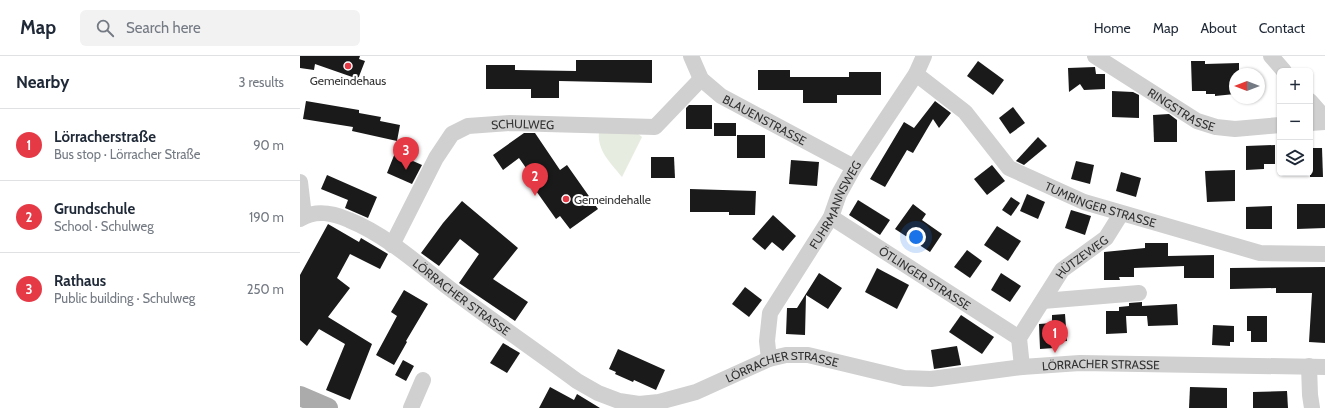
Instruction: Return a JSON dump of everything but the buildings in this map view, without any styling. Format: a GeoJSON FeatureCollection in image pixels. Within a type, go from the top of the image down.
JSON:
{"type":"FeatureCollection","features":[{"type":"Feature","properties":{"kind":"main road"},"geometry":{"type":"LineString","coordinates":[[300,396],[328,408]]}},
{"type":"Feature","properties":{"kind":"street","name":"BLAUENSTRASSE"},"geometry":{"type":"LineString","coordinates":[[691,56],[701,79],[721,96],[854,167]]}},
{"type":"Feature","properties":{"kind":"street","name":"FUHRMANNSWEG"},"geometry":{"type":"LineString","coordinates":[[769,360],[767,341],[770,313],[831,217],[839,194],[854,167],[916,74],[924,56]]}},
{"type":"Feature","properties":{"kind":"street","name":"RINGSTRASSE"},"geometry":{"type":"LineString","coordinates":[[1095,56],[1197,121],[1216,127],[1234,129],[1277,125]]}},
{"type":"Feature","properties":{"kind":"street"},"geometry":{"type":"LineString","coordinates":[[1271,56],[1281,68]]}},
{"type":"Feature","properties":{"kind":"street","name":"TUMRINGER STRASSE"},"geometry":{"type":"LineString","coordinates":[[916,74],[965,112],[1009,168],[1084,202],[1121,214],[1260,253],[1325,254]]}},
{"type":"Feature","properties":{"kind":"street","name":"SCHULWEG"},"geometry":{"type":"LineString","coordinates":[[392,245],[436,158],[452,134],[468,126],[510,123],[655,127],[701,79]]}},
{"type":"Feature","properties":{"kind":"street"},"geometry":{"type":"LineString","coordinates":[[1313,104],[1325,118]]}},
{"type":"Feature","properties":{"kind":"street"},"geometry":{"type":"LineString","coordinates":[[1313,123],[1325,122]]}},
{"type":"Feature","properties":{"kind":"street"},"geometry":{"type":"LineString","coordinates":[[300,182],[302,218]]}},
{"type":"Feature","properties":{"kind":"street","name":"LÖRRACHER STRASSE"},"geometry":{"type":"LineString","coordinates":[[302,218],[316,212],[327,213],[349,219],[375,232],[577,381],[598,393],[619,401],[639,404],[659,402],[696,392],[769,360],[786,355],[808,355],[904,378],[930,380],[1022,367],[1080,363],[1317,367]]}},
{"type":"Feature","properties":{"kind":"street","name":"HÜTZEWEG"},"geometry":{"type":"LineString","coordinates":[[1019,338],[1062,270],[1106,238],[1121,214]]}},
{"type":"Feature","properties":{"kind":"street","name":"ÖTLINGER STRASSE"},"geometry":{"type":"LineString","coordinates":[[831,217],[1019,338]]}},
{"type":"Feature","properties":{"kind":"street","name":"HÜTZEWEG"},"geometry":{"type":"LineString","coordinates":[[1043,301],[1139,293]]}},
{"type":"Feature","properties":{"kind":"street"},"geometry":{"type":"LineString","coordinates":[[1019,338],[1022,367]]}},
{"type":"Feature","properties":{"kind":"street"},"geometry":{"type":"LineString","coordinates":[[1312,408],[1310,395],[1317,367]]}},
{"type":"Feature","properties":{"kind":"street"},"geometry":{"type":"LineString","coordinates":[[411,408],[423,380]]}},
{"type":"Feature","properties":{"kind":"shaded area"},"geometry":{"type":"Polygon","coordinates":[[[599,132],[636,132],[642,137],[622,177],[602,151],[599,132]]]}},
{"type":"Feature","properties":{"kind":"place","name":"Gemeindehaus"},"geometry":{"type":"Point","coordinates":[348,66]}},
{"type":"Feature","properties":{"kind":"place","name":"Rathaus"},"geometry":{"type":"Point","coordinates":[406,170]}},
{"type":"Feature","properties":{"kind":"place","name":"Grundschule"},"geometry":{"type":"Point","coordinates":[535,196]}},
{"type":"Feature","properties":{"kind":"place","name":"Gemeindehalle"},"geometry":{"type":"Point","coordinates":[566,199]}},
{"type":"Feature","properties":{"kind":"place","name":"Lörracherstraße"},"geometry":{"type":"Point","coordinates":[1055,353]}}]}
